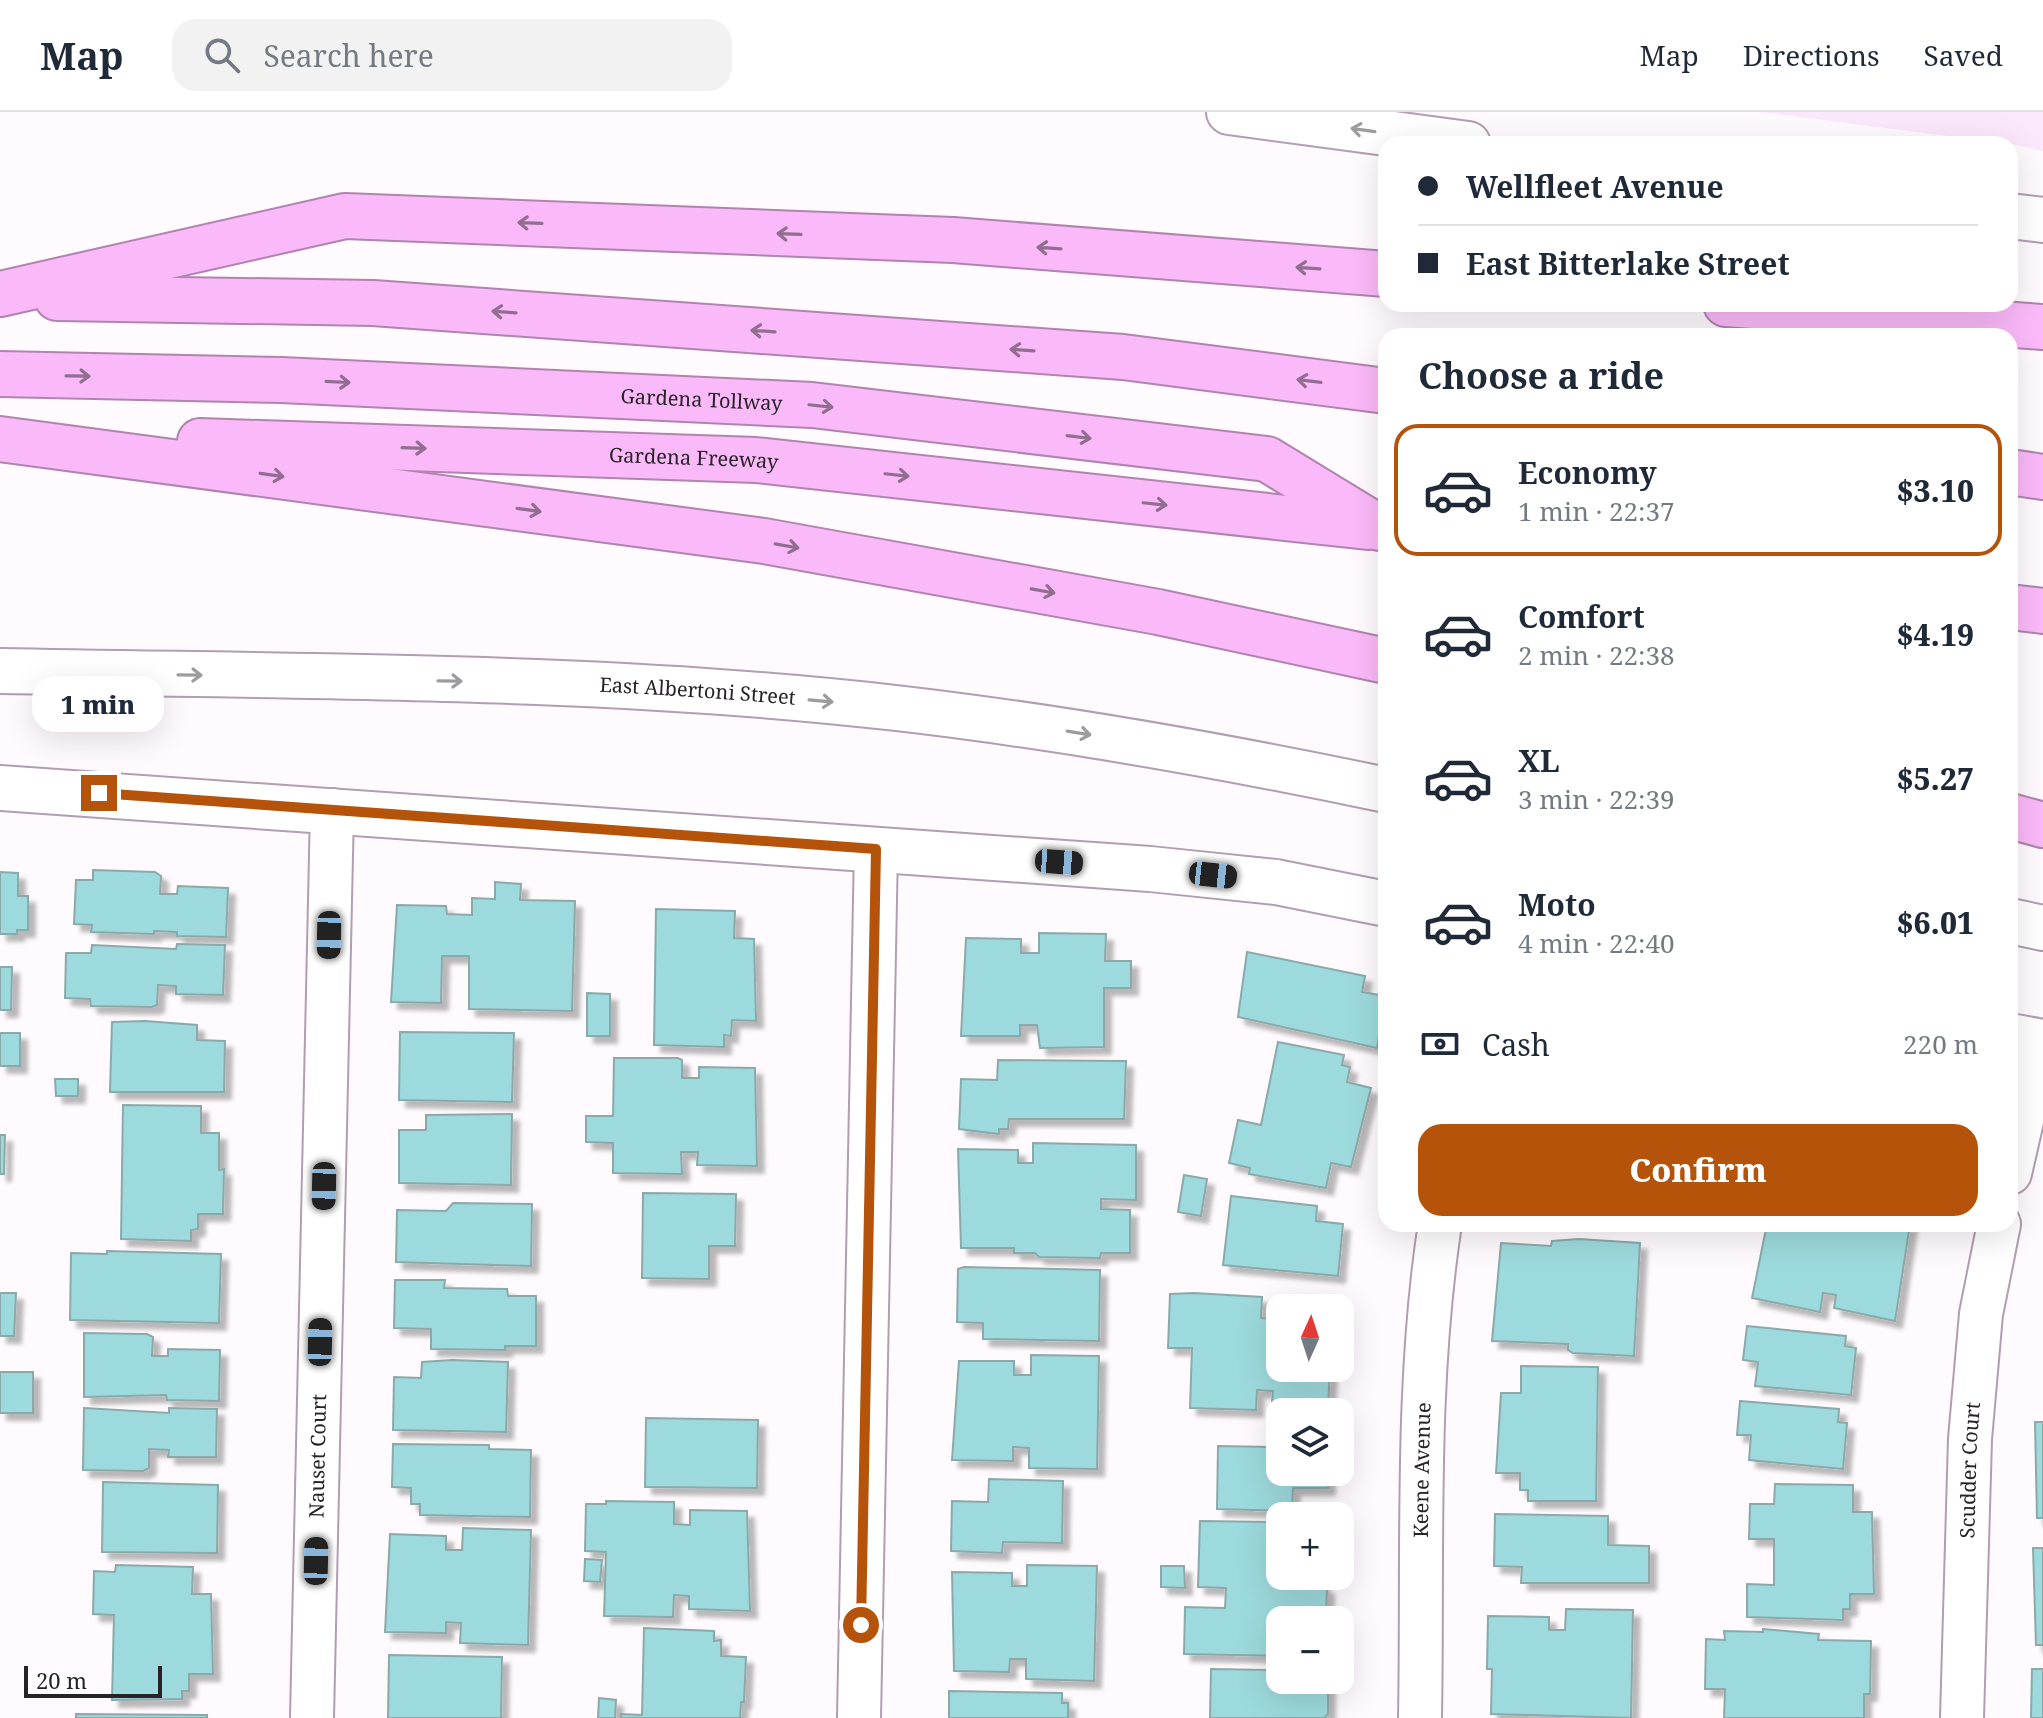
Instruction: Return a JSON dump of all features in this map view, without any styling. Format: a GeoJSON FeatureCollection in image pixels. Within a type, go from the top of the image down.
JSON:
{"type":"FeatureCollection","features":[{"type":"Feature","properties":{"kind":"highway"},"geometry":{"type":"LineString","coordinates":[[0,295],[345,216],[953,240],[1378,273]]}},
{"type":"Feature","properties":{"kind":"highway"},"geometry":{"type":"LineString","coordinates":[[0,295],[373,303],[1123,357],[1378,390]]}},
{"type":"Feature","properties":{"kind":"highway"},"geometry":{"type":"LineString","coordinates":[[1836,312],[2043,327]]}},
{"type":"Feature","properties":{"kind":"highway","name":"Gardena Tollway"},"geometry":{"type":"LineString","coordinates":[[0,374],[281,380],[812,405],[1267,459],[1378,526]]}},
{"type":"Feature","properties":{"kind":"highway"},"geometry":{"type":"LineString","coordinates":[[0,436],[764,541],[1158,612],[1378,659]]}},
{"type":"Feature","properties":{"kind":"highway","name":"Gardena Freeway"},"geometry":{"type":"LineString","coordinates":[[0,436],[756,460],[1378,528]]}},
{"type":"Feature","properties":{"kind":"highway"},"geometry":{"type":"LineString","coordinates":[[2018,473],[2043,477]]}},
{"type":"Feature","properties":{"kind":"highway"},"geometry":{"type":"LineString","coordinates":[[2018,608],[2043,611]]}},
{"type":"Feature","properties":{"kind":"highway"},"geometry":{"type":"LineString","coordinates":[[2018,818],[2043,825]]}},
{"type":"Feature","properties":{"kind":"main road"},"geometry":{"type":"LineString","coordinates":[[1229,112],[1408,136]]}},
{"type":"Feature","properties":{"kind":"main road"},"geometry":{"type":"LineString","coordinates":[[2018,217],[2043,220]]}},
{"type":"Feature","properties":{"kind":"main road","name":"East Albertoni Street"},"geometry":{"type":"LineString","coordinates":[[0,671],[504,682],[771,697],[1031,726],[1233,758],[1378,788]]}},
{"type":"Feature","properties":{"kind":"main road"},"geometry":{"type":"LineString","coordinates":[[0,788],[876,849],[1276,882],[1378,902]]}},
{"type":"Feature","properties":{"kind":"main road"},"geometry":{"type":"LineString","coordinates":[[2018,923],[2043,928]]}},
{"type":"Feature","properties":{"kind":"street","name":"Nauset Court"},"geometry":{"type":"LineString","coordinates":[[312,1718],[332,810]]}},
{"type":"Feature","properties":{"kind":"street"},"geometry":{"type":"LineString","coordinates":[[859,1718],[876,849]]}},
{"type":"Feature","properties":{"kind":"street"},"geometry":{"type":"LineString","coordinates":[[2018,1122],[2031,1040]]}},
{"type":"Feature","properties":{"kind":"street","name":"Keene Avenue"},"geometry":{"type":"LineString","coordinates":[[1420,1718],[1425,1405],[1432,1273],[1439,1232]]}},
{"type":"Feature","properties":{"kind":"street","name":"Scudder Court"},"geometry":{"type":"LineString","coordinates":[[1962,1718],[1970,1439],[1981,1314],[1997,1232]]}},
{"type":"Feature","properties":{"kind":"shaded area"},"geometry":{"type":"Polygon","coordinates":[[[1760,112],[2043,112],[2043,151],[2018,146],[2018,136],[1948,136],[1760,112]]]}},
{"type":"Feature","properties":{"kind":"building"},"geometry":{"type":"Polygon","coordinates":[[[93,870],[155,872],[161,876],[160,894],[177,894],[178,886],[228,888],[226,937],[177,936],[177,932],[154,931],[154,934],[91,932],[92,925],[74,924],[76,880],[93,880],[93,870]]]}},
{"type":"Feature","properties":{"kind":"building"},"geometry":{"type":"Polygon","coordinates":[[[0,872],[18,873],[18,896],[28,896],[28,930],[17,930],[17,934],[0,934],[0,872]]]}},
{"type":"Feature","properties":{"kind":"building"},"geometry":{"type":"Polygon","coordinates":[[[495,882],[521,884],[520,900],[575,901],[572,1011],[469,1009],[469,956],[442,956],[441,1003],[391,1002],[397,905],[446,906],[447,914],[472,915],[472,898],[495,899],[495,882]]]}},
{"type":"Feature","properties":{"kind":"building"},"geometry":{"type":"Polygon","coordinates":[[[656,909],[735,911],[734,938],[754,939],[756,1021],[732,1020],[731,1036],[724,1035],[724,1047],[654,1045],[656,909]]]}},
{"type":"Feature","properties":{"kind":"building"},"geometry":{"type":"Polygon","coordinates":[[[1039,933],[1106,934],[1105,961],[1131,961],[1131,988],[1104,988],[1104,1047],[1040,1048],[1037,1025],[1020,1025],[1020,1036],[961,1036],[966,938],[1021,939],[1021,953],[1039,953],[1039,933]]]}},
{"type":"Feature","properties":{"kind":"building"},"geometry":{"type":"Polygon","coordinates":[[[177,944],[225,945],[223,995],[176,994],[176,986],[158,985],[157,1005],[152,1007],[91,1006],[90,999],[65,998],[66,953],[91,953],[92,945],[176,949],[177,944]]]}},
{"type":"Feature","properties":{"kind":"building"},"geometry":{"type":"Polygon","coordinates":[[[1247,952],[1365,976],[1362,992],[1378,995],[1377,1048],[1238,1017],[1247,952]]]}},
{"type":"Feature","properties":{"kind":"building"},"geometry":{"type":"Polygon","coordinates":[[[0,967],[12,967],[11,1010],[0,1010],[0,967]]]}},
{"type":"Feature","properties":{"kind":"building"},"geometry":{"type":"Polygon","coordinates":[[[587,993],[610,994],[610,1036],[587,1036],[587,993]]]}},
{"type":"Feature","properties":{"kind":"building"},"geometry":{"type":"Polygon","coordinates":[[[112,1022],[197,1025],[197,1040],[225,1041],[224,1092],[110,1092],[112,1022]]]}},
{"type":"Feature","properties":{"kind":"building"},"geometry":{"type":"Polygon","coordinates":[[[400,1032],[514,1033],[512,1102],[399,1100],[400,1032]]]}},
{"type":"Feature","properties":{"kind":"building"},"geometry":{"type":"Polygon","coordinates":[[[0,1033],[20,1033],[20,1066],[0,1066],[0,1033]]]}},
{"type":"Feature","properties":{"kind":"building"},"geometry":{"type":"Polygon","coordinates":[[[1278,1042],[1344,1055],[1342,1065],[1350,1067],[1347,1082],[1371,1088],[1351,1167],[1331,1163],[1326,1188],[1249,1174],[1250,1168],[1229,1163],[1238,1120],[1261,1125],[1278,1042]]]}},
{"type":"Feature","properties":{"kind":"building"},"geometry":{"type":"Polygon","coordinates":[[[614,1058],[678,1058],[682,1060],[682,1078],[699,1078],[699,1067],[755,1068],[757,1166],[697,1165],[698,1152],[681,1152],[682,1174],[613,1173],[613,1143],[586,1142],[586,1116],[613,1116],[614,1058]]]}},
{"type":"Feature","properties":{"kind":"building"},"geometry":{"type":"Polygon","coordinates":[[[998,1060],[1126,1061],[1124,1119],[1009,1119],[1008,1129],[999,1129],[999,1134],[959,1129],[961,1079],[997,1080],[998,1060]]]}},
{"type":"Feature","properties":{"kind":"building"},"geometry":{"type":"Polygon","coordinates":[[[55,1079],[78,1079],[78,1096],[56,1096],[55,1079]]]}},
{"type":"Feature","properties":{"kind":"building"},"geometry":{"type":"Polygon","coordinates":[[[123,1105],[201,1106],[201,1133],[219,1133],[219,1170],[224,1169],[223,1214],[198,1214],[198,1229],[191,1230],[191,1241],[121,1239],[123,1105]]]}},
{"type":"Feature","properties":{"kind":"building"},"geometry":{"type":"Polygon","coordinates":[[[512,1114],[511,1185],[399,1183],[399,1130],[426,1130],[426,1115],[512,1114]]]}},
{"type":"Feature","properties":{"kind":"building"},"geometry":{"type":"Polygon","coordinates":[[[0,1135],[5,1135],[4,1174],[0,1174],[0,1135]]]}},
{"type":"Feature","properties":{"kind":"building"},"geometry":{"type":"Polygon","coordinates":[[[1033,1143],[1136,1145],[1136,1200],[1101,1199],[1101,1209],[1130,1210],[1130,1253],[1101,1253],[1100,1258],[1039,1257],[1035,1253],[1014,1253],[1014,1248],[961,1248],[958,1149],[1018,1150],[1018,1163],[1033,1163],[1033,1143]]]}},
{"type":"Feature","properties":{"kind":"building"},"geometry":{"type":"Polygon","coordinates":[[[1184,1175],[1207,1179],[1201,1216],[1178,1212],[1184,1175]]]}},
{"type":"Feature","properties":{"kind":"building"},"geometry":{"type":"Polygon","coordinates":[[[643,1193],[736,1194],[735,1246],[709,1246],[709,1279],[642,1278],[643,1193]]]}},
{"type":"Feature","properties":{"kind":"building"},"geometry":{"type":"Polygon","coordinates":[[[1231,1196],[1317,1206],[1316,1221],[1343,1224],[1338,1276],[1223,1265],[1231,1196]]]}},
{"type":"Feature","properties":{"kind":"building"},"geometry":{"type":"Polygon","coordinates":[[[453,1203],[532,1204],[531,1266],[396,1262],[397,1210],[446,1211],[453,1203]]]}},
{"type":"Feature","properties":{"kind":"building"},"geometry":{"type":"Polygon","coordinates":[[[1765,1232],[1909,1232],[1895,1321],[1834,1308],[1836,1295],[1823,1293],[1820,1312],[1752,1298],[1765,1232]]]}},
{"type":"Feature","properties":{"kind":"building"},"geometry":{"type":"Polygon","coordinates":[[[1579,1239],[1640,1243],[1634,1356],[1573,1353],[1568,1350],[1568,1344],[1492,1341],[1501,1243],[1551,1246],[1552,1241],[1579,1239]]]}},
{"type":"Feature","properties":{"kind":"building"},"geometry":{"type":"Polygon","coordinates":[[[107,1251],[221,1254],[219,1323],[70,1320],[71,1253],[107,1254],[107,1251]]]}},
{"type":"Feature","properties":{"kind":"building"},"geometry":{"type":"Polygon","coordinates":[[[958,1269],[1100,1270],[1099,1341],[983,1339],[983,1323],[957,1322],[958,1269]]]}},
{"type":"Feature","properties":{"kind":"building"},"geometry":{"type":"Polygon","coordinates":[[[395,1280],[445,1280],[444,1288],[507,1289],[508,1296],[536,1296],[536,1346],[505,1346],[505,1350],[431,1349],[431,1329],[394,1328],[395,1280]]]}},
{"type":"Feature","properties":{"kind":"building"},"geometry":{"type":"Polygon","coordinates":[[[0,1293],[16,1293],[14,1336],[0,1336],[0,1293]]]}},
{"type":"Feature","properties":{"kind":"building"},"geometry":{"type":"Polygon","coordinates":[[[1170,1294],[1262,1297],[1261,1318],[1266,1318],[1266,1382],[1329,1382],[1328,1398],[1272,1398],[1273,1391],[1257,1390],[1256,1410],[1190,1408],[1192,1348],[1168,1348],[1170,1294]]]}},
{"type":"Feature","properties":{"kind":"building"},"geometry":{"type":"Polygon","coordinates":[[[1747,1326],[1846,1336],[1845,1346],[1856,1348],[1851,1395],[1755,1386],[1758,1362],[1743,1360],[1747,1326]]]}},
{"type":"Feature","properties":{"kind":"building"},"geometry":{"type":"Polygon","coordinates":[[[84,1333],[147,1334],[153,1337],[152,1356],[168,1356],[168,1349],[220,1350],[219,1401],[167,1400],[166,1395],[84,1397],[84,1333]]]}},
{"type":"Feature","properties":{"kind":"building"},"geometry":{"type":"Polygon","coordinates":[[[1031,1355],[1099,1356],[1097,1469],[1029,1468],[1029,1448],[1013,1447],[1013,1461],[952,1460],[959,1361],[1014,1361],[1014,1375],[1031,1375],[1031,1355]]]}},
{"type":"Feature","properties":{"kind":"building"},"geometry":{"type":"Polygon","coordinates":[[[422,1362],[508,1362],[506,1432],[393,1430],[394,1377],[421,1378],[422,1362]]]}},
{"type":"Feature","properties":{"kind":"building"},"geometry":{"type":"Polygon","coordinates":[[[1521,1366],[1598,1367],[1596,1501],[1528,1501],[1528,1490],[1520,1490],[1520,1473],[1496,1473],[1501,1393],[1521,1393],[1521,1366]]]}},
{"type":"Feature","properties":{"kind":"building"},"geometry":{"type":"Polygon","coordinates":[[[0,1372],[33,1372],[33,1413],[0,1413],[0,1372]]]}},
{"type":"Feature","properties":{"kind":"building"},"geometry":{"type":"Polygon","coordinates":[[[1740,1401],[1839,1409],[1838,1422],[1847,1423],[1843,1469],[1749,1460],[1751,1435],[1737,1435],[1740,1401]]]}},
{"type":"Feature","properties":{"kind":"building"},"geometry":{"type":"Polygon","coordinates":[[[84,1408],[169,1413],[169,1408],[217,1409],[216,1457],[168,1457],[169,1450],[149,1449],[149,1468],[143,1471],[83,1470],[84,1408]]]}},
{"type":"Feature","properties":{"kind":"building"},"geometry":{"type":"Polygon","coordinates":[[[646,1418],[758,1420],[757,1488],[645,1487],[646,1418]]]}},
{"type":"Feature","properties":{"kind":"building"},"geometry":{"type":"Polygon","coordinates":[[[2035,1422],[2043,1422],[2043,1518],[2037,1518],[2035,1422]]]}},
{"type":"Feature","properties":{"kind":"building"},"geometry":{"type":"Polygon","coordinates":[[[393,1444],[489,1445],[489,1449],[531,1450],[530,1517],[420,1515],[420,1504],[411,1504],[411,1488],[392,1487],[393,1444]]]}},
{"type":"Feature","properties":{"kind":"building"},"geometry":{"type":"Polygon","coordinates":[[[1218,1446],[1266,1447],[1266,1486],[1328,1488],[1293,1488],[1292,1502],[1266,1502],[1266,1510],[1217,1509],[1218,1446]]]}},
{"type":"Feature","properties":{"kind":"building"},"geometry":{"type":"Polygon","coordinates":[[[989,1479],[1063,1481],[1062,1543],[1003,1542],[1002,1553],[951,1551],[952,1501],[988,1502],[989,1479]]]}},
{"type":"Feature","properties":{"kind":"building"},"geometry":{"type":"Polygon","coordinates":[[[103,1482],[218,1485],[217,1553],[102,1552],[103,1482]]]}},
{"type":"Feature","properties":{"kind":"building"},"geometry":{"type":"Polygon","coordinates":[[[1775,1484],[1853,1485],[1853,1512],[1872,1512],[1874,1594],[1850,1594],[1850,1609],[1843,1609],[1843,1620],[1747,1617],[1747,1584],[1774,1585],[1774,1539],[1749,1539],[1750,1504],[1774,1504],[1775,1484]]]}},
{"type":"Feature","properties":{"kind":"building"},"geometry":{"type":"Polygon","coordinates":[[[606,1501],[674,1502],[674,1524],[690,1525],[690,1510],[747,1511],[750,1611],[689,1609],[689,1596],[674,1595],[673,1617],[604,1616],[606,1552],[585,1551],[586,1504],[606,1504],[606,1501]]]}},
{"type":"Feature","properties":{"kind":"building"},"geometry":{"type":"Polygon","coordinates":[[[1495,1514],[1608,1516],[1608,1545],[1649,1546],[1649,1583],[1521,1583],[1522,1567],[1494,1566],[1495,1514]]]}},
{"type":"Feature","properties":{"kind":"building"},"geometry":{"type":"Polygon","coordinates":[[[1200,1521],[1266,1522],[1266,1590],[1327,1590],[1326,1606],[1266,1606],[1266,1656],[1184,1654],[1185,1607],[1225,1608],[1226,1588],[1198,1587],[1200,1521]]]}},
{"type":"Feature","properties":{"kind":"building"},"geometry":{"type":"Polygon","coordinates":[[[463,1528],[531,1530],[528,1645],[460,1643],[461,1623],[446,1622],[446,1633],[385,1632],[390,1534],[446,1536],[446,1550],[462,1550],[463,1528]]]}},
{"type":"Feature","properties":{"kind":"building"},"geometry":{"type":"Polygon","coordinates":[[[2033,1548],[2043,1548],[2043,1645],[2036,1645],[2033,1548]]]}},
{"type":"Feature","properties":{"kind":"building"},"geometry":{"type":"Polygon","coordinates":[[[585,1559],[602,1560],[600,1582],[584,1581],[585,1559]]]}},
{"type":"Feature","properties":{"kind":"building"},"geometry":{"type":"Polygon","coordinates":[[[116,1565],[193,1567],[192,1594],[211,1594],[213,1674],[189,1674],[189,1691],[182,1691],[182,1699],[112,1700],[114,1615],[93,1614],[94,1571],[115,1572],[116,1565]]]}},
{"type":"Feature","properties":{"kind":"building"},"geometry":{"type":"Polygon","coordinates":[[[1027,1565],[1097,1566],[1094,1681],[1026,1679],[1026,1659],[1010,1659],[1009,1672],[954,1671],[952,1572],[1012,1573],[1012,1586],[1027,1586],[1027,1565]]]}},
{"type":"Feature","properties":{"kind":"building"},"geometry":{"type":"Polygon","coordinates":[[[1161,1566],[1184,1566],[1185,1588],[1161,1587],[1161,1566]]]}},
{"type":"Feature","properties":{"kind":"building"},"geometry":{"type":"Polygon","coordinates":[[[1566,1609],[1633,1610],[1631,1718],[1491,1714],[1492,1669],[1487,1669],[1488,1616],[1549,1617],[1549,1630],[1565,1630],[1566,1609]]]}},
{"type":"Feature","properties":{"kind":"building"},"geometry":{"type":"Polygon","coordinates":[[[644,1628],[714,1631],[714,1641],[721,1640],[721,1656],[746,1657],[744,1702],[741,1702],[740,1718],[621,1718],[621,1714],[642,1715],[644,1628]]]}},
{"type":"Feature","properties":{"kind":"building"},"geometry":{"type":"Polygon","coordinates":[[[1763,1629],[1819,1634],[1818,1640],[1871,1641],[1870,1694],[1864,1694],[1864,1718],[1724,1718],[1725,1689],[1705,1689],[1706,1639],[1725,1640],[1724,1631],[1763,1632],[1763,1629]]]}},
{"type":"Feature","properties":{"kind":"building"},"geometry":{"type":"Polygon","coordinates":[[[389,1655],[502,1657],[501,1718],[388,1718],[389,1655]]]}},
{"type":"Feature","properties":{"kind":"building"},"geometry":{"type":"Polygon","coordinates":[[[1211,1669],[1266,1670],[1266,1694],[1328,1694],[1328,1714],[1324,1718],[1210,1718],[1211,1669]]]}},
{"type":"Feature","properties":{"kind":"building"},"geometry":{"type":"Polygon","coordinates":[[[2032,1669],[2043,1669],[2043,1718],[2031,1718],[2032,1669]]]}},
{"type":"Feature","properties":{"kind":"building"},"geometry":{"type":"Polygon","coordinates":[[[949,1691],[1062,1693],[1062,1703],[1068,1703],[1068,1718],[949,1718],[949,1691]]]}},
{"type":"Feature","properties":{"kind":"building"},"geometry":{"type":"Polygon","coordinates":[[[599,1698],[616,1700],[615,1718],[598,1718],[599,1698]]]}},
{"type":"Feature","properties":{"kind":"building"},"geometry":{"type":"Polygon","coordinates":[[[76,1714],[207,1715],[207,1718],[76,1718],[76,1714]]]}},
{"type":"Feature","properties":{"kind":"route"},"geometry":{"type":"LineString","coordinates":[[99,793],[876,849],[861,1625]]}}]}
